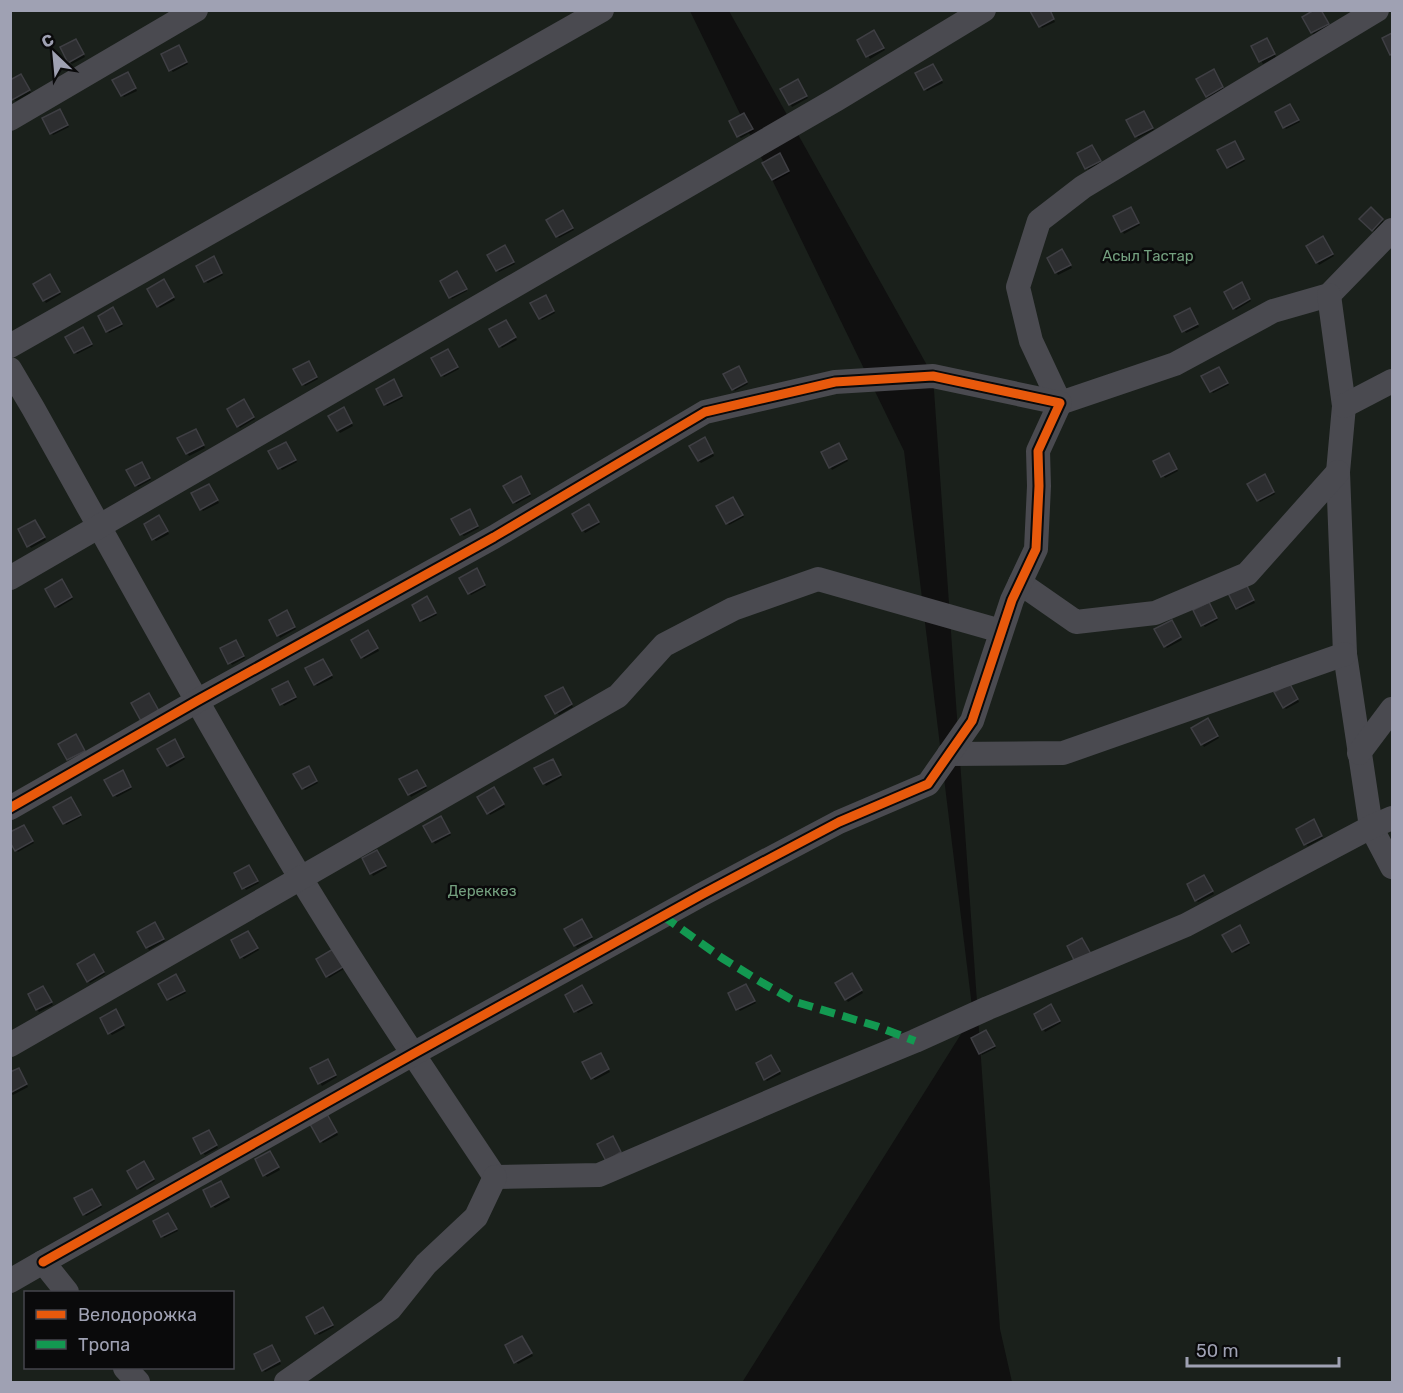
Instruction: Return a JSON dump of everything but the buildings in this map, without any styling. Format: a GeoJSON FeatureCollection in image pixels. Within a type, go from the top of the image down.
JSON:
{"type":"FeatureCollection","features":[{"type":"Feature","properties":{"kind":"street"},"geometry":{"type":"LineString","coordinates":[[10,119],[196,10]]}},
{"type":"Feature","properties":{"kind":"street"},"geometry":{"type":"LineString","coordinates":[[10,346],[602,10]]}},
{"type":"Feature","properties":{"kind":"street"},"geometry":{"type":"LineString","coordinates":[[10,578],[827,105],[984,10]]}},
{"type":"Feature","properties":{"kind":"street"},"geometry":{"type":"LineString","coordinates":[[10,1281],[700,895],[839,822],[928,784],[972,721],[1011,600],[1036,549],[1038,451],[1059,404],[1031,341],[1018,287],[1039,221],[1083,187],[1377,10]]}},
{"type":"Feature","properties":{"kind":"street"},"geometry":{"type":"LineString","coordinates":[[10,808],[197,701],[494,537],[705,412],[835,382],[933,376],[1059,404],[1175,364],[1273,311],[1329,295],[1392,230]]}},
{"type":"Feature","properties":{"kind":"street"},"geometry":{"type":"LineString","coordinates":[[1329,295],[1344,406],[1338,472],[1345,654],[1359,753],[1382,823],[1392,867]]}},
{"type":"Feature","properties":{"kind":"street"},"geometry":{"type":"LineString","coordinates":[[10,369],[197,701],[301,879],[495,1177]]}},
{"type":"Feature","properties":{"kind":"street"},"geometry":{"type":"LineString","coordinates":[[1344,406],[1392,381]]}},
{"type":"Feature","properties":{"kind":"street"},"geometry":{"type":"LineString","coordinates":[[1020,583],[1076,622],[1155,613],[1247,574],[1338,472]]}},
{"type":"Feature","properties":{"kind":"street"},"geometry":{"type":"LineString","coordinates":[[10,1045],[618,696],[664,645],[733,609],[818,579],[1001,631]]}},
{"type":"Feature","properties":{"kind":"street"},"geometry":{"type":"LineString","coordinates":[[949,754],[1063,753],[1345,654]]}},
{"type":"Feature","properties":{"kind":"street"},"geometry":{"type":"LineString","coordinates":[[1359,753],[1392,709]]}},
{"type":"Feature","properties":{"kind":"street"},"geometry":{"type":"LineString","coordinates":[[495,1177],[599,1174],[1186,925],[1382,823]]}},
{"type":"Feature","properties":{"kind":"street"},"geometry":{"type":"LineString","coordinates":[[286,1383],[390,1309],[426,1264],[476,1217],[495,1177]]}},
{"type":"Feature","properties":{"kind":"street"},"geometry":{"type":"LineString","coordinates":[[43,1262],[65,1291]]}},
{"type":"Feature","properties":{"kind":"street"},"geometry":{"type":"LineString","coordinates":[[127,1369],[138,1383]]}},
{"type":"Feature","properties":{"kind":"green space","name":"Дереккөз"},"geometry":{"type":"Polygon","coordinates":[[[10,11],[690,11],[904,451],[973,1015],[743,1381],[11,1382],[10,11]]]}},
{"type":"Feature","properties":{"kind":"green space","name":"Асыл Тастар"},"geometry":{"type":"Polygon","coordinates":[[[729,11],[1392,11],[1392,1382],[1012,1382],[1000,1329],[933,376],[729,11]]]}},
{"type":"Feature","properties":{"kind":"marked path"},"geometry":{"type":"LineString","coordinates":[[663,916],[722,958],[796,1002],[876,1026],[915,1041]]}},
{"type":"Feature","properties":{"kind":"cycle path"},"geometry":{"type":"LineString","coordinates":[[10,808],[197,701],[494,537],[705,412],[835,382],[933,376],[1060,403],[1038,451],[1036,549],[1012,600],[972,721],[928,784],[839,822],[701,895],[43,1262]]}}]}
